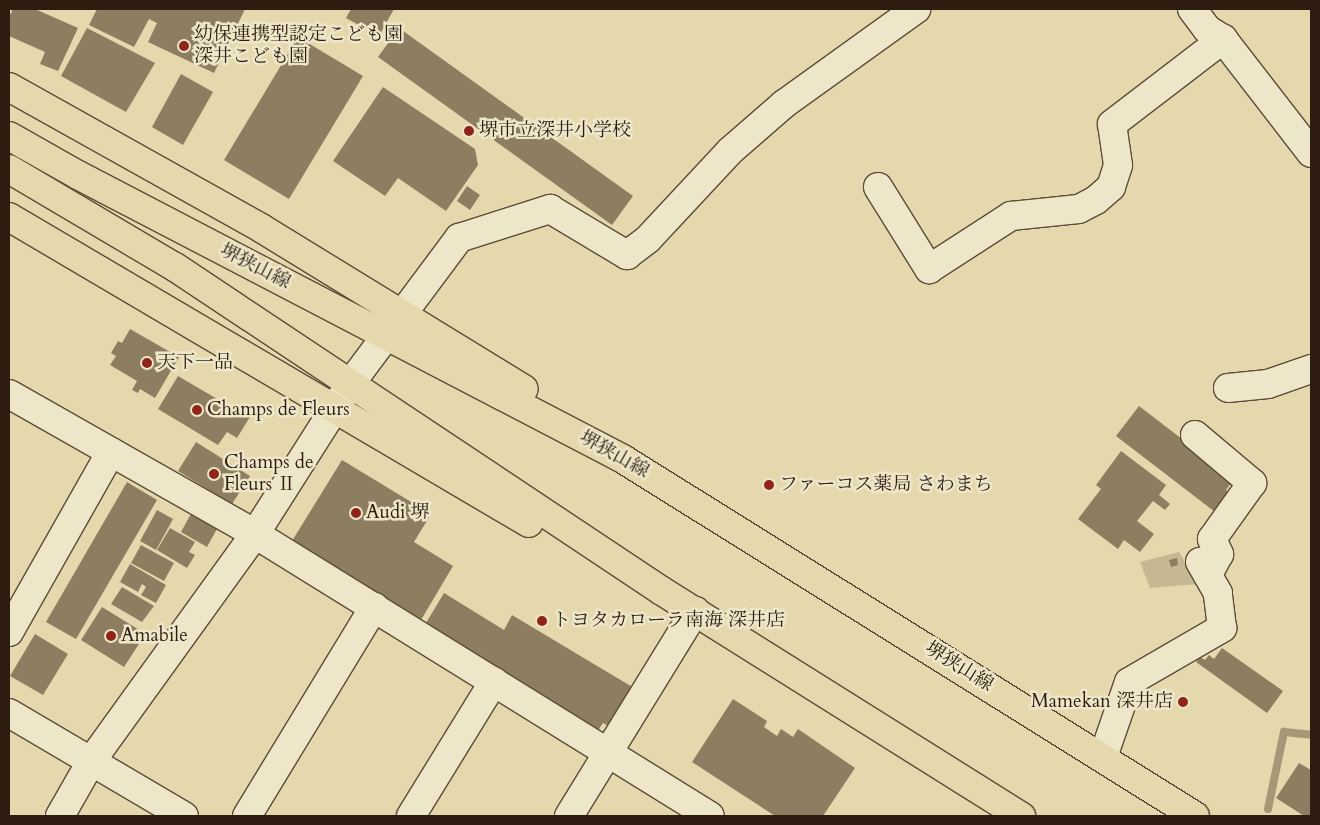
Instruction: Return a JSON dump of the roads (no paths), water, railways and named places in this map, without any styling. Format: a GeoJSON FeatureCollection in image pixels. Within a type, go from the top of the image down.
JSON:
{"type":"FeatureCollection","features":[{"type":"Feature","properties":{"kind":"main road"},"geometry":{"type":"LineString","coordinates":[[9,87],[261,228],[394,324]]}},
{"type":"Feature","properties":{"kind":"main road","name":"堺狭山線"},"geometry":{"type":"LineString","coordinates":[[9,136],[78,176],[394,324],[601,436],[623,458],[1195,816]]}},
{"type":"Feature","properties":{"kind":"main road"},"geometry":{"type":"LineString","coordinates":[[9,169],[175,267],[662,591],[1021,816]]}},
{"type":"Feature","properties":{"kind":"main road"},"geometry":{"type":"LineString","coordinates":[[9,217],[573,549],[662,591]]}},
{"type":"Feature","properties":{"kind":"street"},"geometry":{"type":"LineString","coordinates":[[60,816],[92,760],[255,534],[351,384],[459,238],[550,209],[627,255],[648,240],[730,151],[784,104],[916,9]]}},
{"type":"Feature","properties":{"kind":"street"},"geometry":{"type":"LineString","coordinates":[[1192,9],[1207,29],[1223,39],[1308,141]]}},
{"type":"Feature","properties":{"kind":"street"},"geometry":{"type":"LineString","coordinates":[[878,187],[929,269],[1011,216],[1079,209],[1096,200],[1110,187],[1118,165],[1112,124],[1223,39]]}},
{"type":"Feature","properties":{"kind":"street"},"geometry":{"type":"LineString","coordinates":[[1228,388],[1268,384],[1311,369]]}},
{"type":"Feature","properties":{"kind":"street"},"geometry":{"type":"LineString","coordinates":[[9,394],[255,534],[494,681],[608,755],[710,816]]}},
{"type":"Feature","properties":{"kind":"street"},"geometry":{"type":"LineString","coordinates":[[1103,757],[1129,682],[1222,628],[1218,593],[1204,568],[1219,554],[1212,538],[1252,483],[1195,435]]}},
{"type":"Feature","properties":{"kind":"street"},"geometry":{"type":"LineString","coordinates":[[9,632],[111,452]]}},
{"type":"Feature","properties":{"kind":"street"},"geometry":{"type":"LineString","coordinates":[[247,816],[374,607]]}},
{"type":"Feature","properties":{"kind":"street"},"geometry":{"type":"LineString","coordinates":[[569,816],[695,612]]}},
{"type":"Feature","properties":{"kind":"street"},"geometry":{"type":"LineString","coordinates":[[411,816],[494,681]]}},
{"type":"Feature","properties":{"kind":"street"},"geometry":{"type":"LineString","coordinates":[[9,713],[92,760],[184,816]]}},
{"type":"Feature","properties":{"kind":"waterway"},"geometry":{"type":"LineString","coordinates":[[1268,809],[1284,732],[1311,735]]}},
{"type":"Feature","properties":{"kind":"place","name":"幼保連携型認定こども園 深井こども園"},"geometry":{"type":"Point","coordinates":[184,46]}},
{"type":"Feature","properties":{"kind":"place","name":"堺市立深井小学校"},"geometry":{"type":"Point","coordinates":[469,131]}},
{"type":"Feature","properties":{"kind":"place","name":"天下一品"},"geometry":{"type":"Point","coordinates":[147,363]}},
{"type":"Feature","properties":{"kind":"place","name":"Champs de Fleurs"},"geometry":{"type":"Point","coordinates":[197,410]}},
{"type":"Feature","properties":{"kind":"place","name":"Champs de Fleurs Ⅱ"},"geometry":{"type":"Point","coordinates":[214,474]}},
{"type":"Feature","properties":{"kind":"place","name":"ファーコス薬局 さわまち"},"geometry":{"type":"Point","coordinates":[769,485]}},
{"type":"Feature","properties":{"kind":"place","name":"Audi 堺"},"geometry":{"type":"Point","coordinates":[356,513]}},
{"type":"Feature","properties":{"kind":"place","name":"トヨタカローラ南海 深井店"},"geometry":{"type":"Point","coordinates":[542,621]}},
{"type":"Feature","properties":{"kind":"place","name":"Amabile"},"geometry":{"type":"Point","coordinates":[111,636]}},
{"type":"Feature","properties":{"kind":"place","name":"Mamekan 深井店"},"geometry":{"type":"Point","coordinates":[1183,702]}}]}
